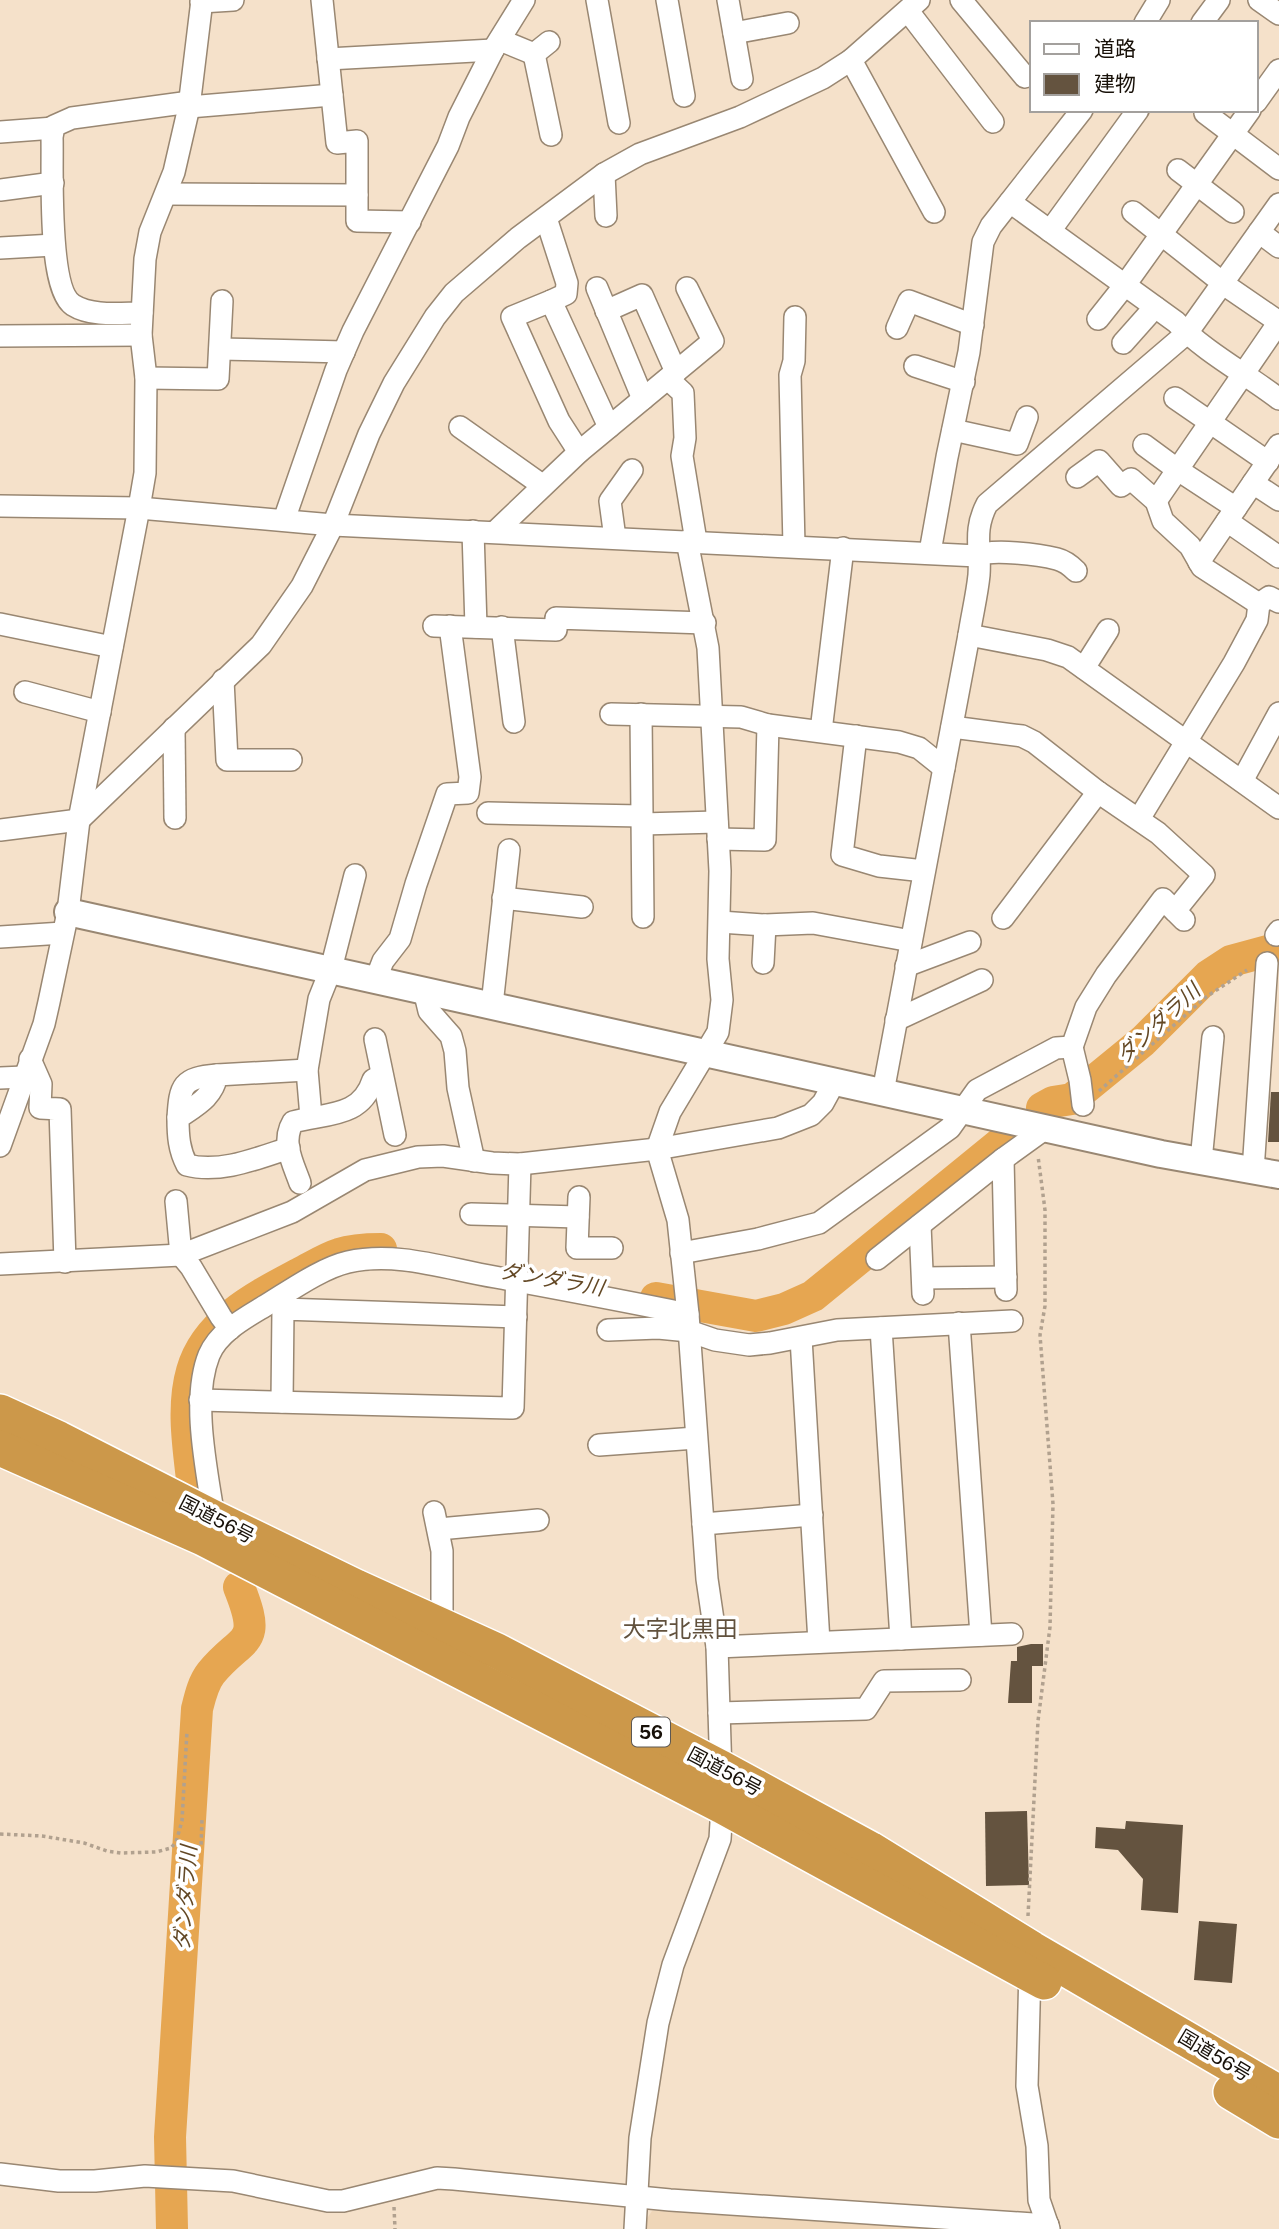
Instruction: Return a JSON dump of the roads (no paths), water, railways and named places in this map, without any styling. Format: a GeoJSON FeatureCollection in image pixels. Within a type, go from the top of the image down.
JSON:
{"type":"FeatureCollection","features":[{"type":"Feature","properties":{"kind":"highway","name":"国道56号"},"geometry":{"type":"LineString","coordinates":[[0,1412],[59,1439],[208,1528],[722,1805],[1031,1962],[1279,2093]]}},
{"type":"Feature","properties":{"kind":"highway","name":"国道56号"},"geometry":{"type":"LineString","coordinates":[[0,1448],[208,1528],[442,1626],[497,1651],[720,1768],[870,1849],[1031,1962],[1279,2121]]}},
{"type":"Feature","properties":{"kind":"street"},"geometry":{"type":"LineString","coordinates":[[0,1146],[44,1024],[66,922],[79,820],[145,473],[146,378],[141,335],[145,259],[150,232],[174,172],[189,104],[201,1],[233,0]]}},
{"type":"Feature","properties":{"kind":"street"},"geometry":{"type":"LineString","coordinates":[[322,0],[337,143],[357,141],[357,222],[410,222]]}},
{"type":"Feature","properties":{"kind":"street"},"geometry":{"type":"LineString","coordinates":[[287,520],[344,352],[448,146],[459,117],[496,45],[524,0]]}},
{"type":"Feature","properties":{"kind":"street"},"geometry":{"type":"LineString","coordinates":[[597,0],[620,123]]}},
{"type":"Feature","properties":{"kind":"street"},"geometry":{"type":"LineString","coordinates":[[667,0],[684,96]]}},
{"type":"Feature","properties":{"kind":"street"},"geometry":{"type":"LineString","coordinates":[[728,0],[742,79]]}},
{"type":"Feature","properties":{"kind":"street"},"geometry":{"type":"LineString","coordinates":[[961,0],[1025,77]]}},
{"type":"Feature","properties":{"kind":"street"},"geometry":{"type":"LineString","coordinates":[[1146,21],[1159,0]]}},
{"type":"Feature","properties":{"kind":"street"},"geometry":{"type":"LineString","coordinates":[[1203,21],[1219,0]]}},
{"type":"Feature","properties":{"kind":"street"},"geometry":{"type":"LineString","coordinates":[[1259,0],[1279,14]]}},
{"type":"Feature","properties":{"kind":"street"},"geometry":{"type":"LineString","coordinates":[[0,830],[79,820],[261,645],[284,616],[302,586],[394,383],[435,317],[454,293],[518,238],[604,174],[640,154],[786,97],[851,60],[913,6],[993,122]]}},
{"type":"Feature","properties":{"kind":"street"},"geometry":{"type":"LineString","coordinates":[[734,33],[788,23]]}},
{"type":"Feature","properties":{"kind":"street"},"geometry":{"type":"LineString","coordinates":[[328,59],[496,45],[542,48],[551,135]]}},
{"type":"Feature","properties":{"kind":"street"},"geometry":{"type":"LineString","coordinates":[[851,60],[934,212]]}},
{"type":"Feature","properties":{"kind":"street"},"geometry":{"type":"LineString","coordinates":[[1258,99],[1271,77]]}},
{"type":"Feature","properties":{"kind":"street"},"geometry":{"type":"LineString","coordinates":[[0,132],[54,128],[72,118],[189,104],[332,95]]}},
{"type":"Feature","properties":{"kind":"street"},"geometry":{"type":"LineString","coordinates":[[930,552],[964,382],[983,242],[991,226],[1080,112]]}},
{"type":"Feature","properties":{"kind":"street"},"geometry":{"type":"LineString","coordinates":[[1050,231],[1137,112]]}},
{"type":"Feature","properties":{"kind":"street"},"geometry":{"type":"LineString","coordinates":[[1098,319],[1249,112]]}},
{"type":"Feature","properties":{"kind":"street"},"geometry":{"type":"LineString","coordinates":[[1205,113],[1279,169]]}},
{"type":"Feature","properties":{"kind":"street"},"geometry":{"type":"LineString","coordinates":[[54,128],[54,245],[60,284],[71,304],[84,310],[142,313]]}},
{"type":"Feature","properties":{"kind":"street"},"geometry":{"type":"LineString","coordinates":[[1178,170],[1233,212]]}},
{"type":"Feature","properties":{"kind":"street"},"geometry":{"type":"LineString","coordinates":[[604,174],[606,216]]}},
{"type":"Feature","properties":{"kind":"street"},"geometry":{"type":"LineString","coordinates":[[0,190],[53,183]]}},
{"type":"Feature","properties":{"kind":"street"},"geometry":{"type":"LineString","coordinates":[[166,194],[357,195]]}},
{"type":"Feature","properties":{"kind":"street"},"geometry":{"type":"LineString","coordinates":[[1010,202],[1155,307],[1198,344],[1279,399]]}},
{"type":"Feature","properties":{"kind":"street"},"geometry":{"type":"LineString","coordinates":[[883,1091],[969,635],[979,576],[978,529],[981,515],[987,504],[1187,332],[1218,279],[1259,232],[1279,204]]}},
{"type":"Feature","properties":{"kind":"street"},"geometry":{"type":"LineString","coordinates":[[1133,212],[1218,279],[1279,322],[1156,501]]}},
{"type":"Feature","properties":{"kind":"street"},"geometry":{"type":"LineString","coordinates":[[546,218],[567,283],[566,294],[512,317],[559,421],[579,452]]}},
{"type":"Feature","properties":{"kind":"street"},"geometry":{"type":"LineString","coordinates":[[1259,232],[1279,247]]}},
{"type":"Feature","properties":{"kind":"street"},"geometry":{"type":"LineString","coordinates":[[0,248],[54,245]]}},
{"type":"Feature","properties":{"kind":"street"},"geometry":{"type":"LineString","coordinates":[[597,288],[643,399]]}},
{"type":"Feature","properties":{"kind":"street"},"geometry":{"type":"LineString","coordinates":[[495,532],[579,452],[713,341],[687,288]]}},
{"type":"Feature","properties":{"kind":"street"},"geometry":{"type":"LineString","coordinates":[[606,311],[642,295],[672,375],[683,393],[685,438],[682,456],[691,541],[708,648],[718,831],[718,958],[722,1000],[718,1032],[670,1112],[657,1149],[678,1220],[689,1323],[707,1579],[717,1647],[722,1805],[720,1839],[673,1965],[658,2023],[640,2138],[635,2229]]}},
{"type":"Feature","properties":{"kind":"street"},"geometry":{"type":"LineString","coordinates":[[146,378],[218,379],[222,301]]}},
{"type":"Feature","properties":{"kind":"street"},"geometry":{"type":"LineString","coordinates":[[551,301],[609,427]]}},
{"type":"Feature","properties":{"kind":"street"},"geometry":{"type":"LineString","coordinates":[[897,328],[909,301],[973,325]]}},
{"type":"Feature","properties":{"kind":"street"},"geometry":{"type":"LineString","coordinates":[[1123,343],[1155,307]]}},
{"type":"Feature","properties":{"kind":"street"},"geometry":{"type":"LineString","coordinates":[[794,545],[790,374],[794,361],[795,317]]}},
{"type":"Feature","properties":{"kind":"street"},"geometry":{"type":"LineString","coordinates":[[0,336],[141,335]]}},
{"type":"Feature","properties":{"kind":"street"},"geometry":{"type":"LineString","coordinates":[[220,349],[344,352]]}},
{"type":"Feature","properties":{"kind":"street"},"geometry":{"type":"LineString","coordinates":[[915,366],[964,382]]}},
{"type":"Feature","properties":{"kind":"street"},"geometry":{"type":"LineString","coordinates":[[1175,398],[1210,422],[1273,453],[1199,562]]}},
{"type":"Feature","properties":{"kind":"street"},"geometry":{"type":"LineString","coordinates":[[953,430],[1017,444],[1027,417]]}},
{"type":"Feature","properties":{"kind":"street"},"geometry":{"type":"LineString","coordinates":[[460,428],[542,485]]}},
{"type":"Feature","properties":{"kind":"street"},"geometry":{"type":"LineString","coordinates":[[1144,445],[1178,470],[1279,557]]}},
{"type":"Feature","properties":{"kind":"street"},"geometry":{"type":"LineString","coordinates":[[1077,477],[1099,461],[1121,486],[1131,479],[1156,501],[1163,521],[1190,546],[1209,573],[1269,603],[1139,819]]}},
{"type":"Feature","properties":{"kind":"street"},"geometry":{"type":"LineString","coordinates":[[615,538],[610,500],[632,470]]}},
{"type":"Feature","properties":{"kind":"street"},"geometry":{"type":"LineString","coordinates":[[1252,483],[1279,500]]}},
{"type":"Feature","properties":{"kind":"street"},"geometry":{"type":"LineString","coordinates":[[0,506],[139,508],[328,524],[978,556],[989,552],[1054,558],[1076,570]]}},
{"type":"Feature","properties":{"kind":"street"},"geometry":{"type":"LineString","coordinates":[[473,531],[476,627]]}},
{"type":"Feature","properties":{"kind":"street"},"geometry":{"type":"LineString","coordinates":[[821,731],[843,548]]}},
{"type":"Feature","properties":{"kind":"street"},"geometry":{"type":"LineString","coordinates":[[376,979],[383,961],[400,939],[447,794],[468,793],[470,777],[442,626],[556,630],[556,618],[705,623]]}},
{"type":"Feature","properties":{"kind":"street"},"geometry":{"type":"LineString","coordinates":[[0,624],[113,647]]}},
{"type":"Feature","properties":{"kind":"street"},"geometry":{"type":"LineString","coordinates":[[502,627],[514,722]]}},
{"type":"Feature","properties":{"kind":"street"},"geometry":{"type":"LineString","coordinates":[[1084,668],[1108,630]]}},
{"type":"Feature","properties":{"kind":"street"},"geometry":{"type":"LineString","coordinates":[[969,635],[1047,650],[1068,657],[1279,808]]}},
{"type":"Feature","properties":{"kind":"street"},"geometry":{"type":"LineString","coordinates":[[223,680],[227,760],[291,760]]}},
{"type":"Feature","properties":{"kind":"street"},"geometry":{"type":"LineString","coordinates":[[25,692],[100,712]]}},
{"type":"Feature","properties":{"kind":"street"},"geometry":{"type":"LineString","coordinates":[[1242,781],[1279,713]]}},
{"type":"Feature","properties":{"kind":"street"},"geometry":{"type":"LineString","coordinates":[[611,714],[741,717],[768,725],[899,742],[919,748],[944,768]]}},
{"type":"Feature","properties":{"kind":"street"},"geometry":{"type":"LineString","coordinates":[[641,714],[643,917]]}},
{"type":"Feature","properties":{"kind":"street"},"geometry":{"type":"LineString","coordinates":[[499,808],[642,820],[765,839],[768,725]]}},
{"type":"Feature","properties":{"kind":"street"},"geometry":{"type":"LineString","coordinates":[[952,727],[1022,736],[1034,742],[1098,792],[1158,833],[1204,875],[1179,916],[1163,899],[1138,929],[1086,1007],[1072,1047],[1082,1095]]}},
{"type":"Feature","properties":{"kind":"street"},"geometry":{"type":"LineString","coordinates":[[174,728],[175,818]]}},
{"type":"Feature","properties":{"kind":"street"},"geometry":{"type":"LineString","coordinates":[[856,736],[842,855],[880,866],[925,871]]}},
{"type":"Feature","properties":{"kind":"street"},"geometry":{"type":"LineString","coordinates":[[1003,918],[1098,792]]}},
{"type":"Feature","properties":{"kind":"street"},"geometry":{"type":"LineString","coordinates":[[492,1005],[509,850]]}},
{"type":"Feature","properties":{"kind":"street"},"geometry":{"type":"LineString","coordinates":[[311,1117],[307,1070],[319,999],[331,969],[355,875]]}},
{"type":"Feature","properties":{"kind":"street"},"geometry":{"type":"LineString","coordinates":[[503,898],[582,907]]}},
{"type":"Feature","properties":{"kind":"street"},"geometry":{"type":"LineString","coordinates":[[0,937],[66,922],[331,969],[883,1091],[964,1110],[1039,1133],[1279,1175]]}},
{"type":"Feature","properties":{"kind":"street"},"geometry":{"type":"LineString","coordinates":[[720,922],[765,925],[813,923],[911,941]]}},
{"type":"Feature","properties":{"kind":"street"},"geometry":{"type":"LineString","coordinates":[[763,963],[765,925]]}},
{"type":"Feature","properties":{"kind":"street"},"geometry":{"type":"LineString","coordinates":[[906,966],[970,942]]}},
{"type":"Feature","properties":{"kind":"street"},"geometry":{"type":"LineString","coordinates":[[1252,1171],[1273,988],[1267,963]]}},
{"type":"Feature","properties":{"kind":"street"},"geometry":{"type":"LineString","coordinates":[[896,1020],[982,980]]}},
{"type":"Feature","properties":{"kind":"street"},"geometry":{"type":"LineString","coordinates":[[424,990],[429,1011],[451,1036],[458,1088],[474,1161]]}},
{"type":"Feature","properties":{"kind":"street"},"geometry":{"type":"LineString","coordinates":[[1200,1161],[1213,1037]]}},
{"type":"Feature","properties":{"kind":"street"},"geometry":{"type":"LineString","coordinates":[[375,1039],[395,1135]]}},
{"type":"Feature","properties":{"kind":"street"},"geometry":{"type":"LineString","coordinates":[[681,1253],[758,1239],[819,1223],[950,1128],[977,1090],[1056,1048],[1072,1047]]}},
{"type":"Feature","properties":{"kind":"street"},"geometry":{"type":"LineString","coordinates":[[0,1078],[27,1068]]}},
{"type":"Feature","properties":{"kind":"street"},"geometry":{"type":"LineString","coordinates":[[27,1068],[41,1084],[40,1108],[60,1109],[65,1262]]}},
{"type":"Feature","properties":{"kind":"street"},"geometry":{"type":"LineString","coordinates":[[289,1148],[243,1163],[187,1166],[181,1154],[178,1118],[209,1095],[217,1076],[307,1070]]}},
{"type":"Feature","properties":{"kind":"street"},"geometry":{"type":"LineString","coordinates":[[300,1183],[287,1139],[293,1122],[345,1111],[362,1102],[369,1094],[373,1080],[382,1075]]}},
{"type":"Feature","properties":{"kind":"street"},"geometry":{"type":"LineString","coordinates":[[0,1264],[181,1255],[292,1212],[365,1170],[418,1157],[443,1156],[520,1164],[657,1149],[795,1123],[811,1115],[823,1103],[835,1081]]}},
{"type":"Feature","properties":{"kind":"street"},"geometry":{"type":"LineString","coordinates":[[877,1259],[1039,1133]]}},
{"type":"Feature","properties":{"kind":"street"},"geometry":{"type":"LineString","coordinates":[[920,1225],[923,1286],[1006,1284],[1003,1159]]}},
{"type":"Feature","properties":{"kind":"street"},"geometry":{"type":"LineString","coordinates":[[200,1400],[513,1408],[520,1164]]}},
{"type":"Feature","properties":{"kind":"street"},"geometry":{"type":"LineString","coordinates":[[176,1201],[181,1255],[226,1324]]}},
{"type":"Feature","properties":{"kind":"street"},"geometry":{"type":"LineString","coordinates":[[471,1214],[519,1215],[579,1207],[577,1248],[612,1248]]}},
{"type":"Feature","properties":{"kind":"street"},"geometry":{"type":"LineString","coordinates":[[208,1528],[200,1400],[209,1355],[226,1324],[346,1262],[384,1256],[566,1289],[689,1323],[715,1339],[749,1345],[836,1330],[1012,1321]]}},
{"type":"Feature","properties":{"kind":"street"},"geometry":{"type":"LineString","coordinates":[[282,1402],[283,1310],[516,1317]]}},
{"type":"Feature","properties":{"kind":"street"},"geometry":{"type":"LineString","coordinates":[[608,1330],[659,1328],[689,1323]]}},
{"type":"Feature","properties":{"kind":"street"},"geometry":{"type":"LineString","coordinates":[[959,1324],[981,1635]]}},
{"type":"Feature","properties":{"kind":"street"},"geometry":{"type":"LineString","coordinates":[[881,1328],[901,1639]]}},
{"type":"Feature","properties":{"kind":"street"},"geometry":{"type":"LineString","coordinates":[[801,1338],[819,1642]]}},
{"type":"Feature","properties":{"kind":"street"},"geometry":{"type":"LineString","coordinates":[[599,1445],[696,1438]]}},
{"type":"Feature","properties":{"kind":"street"},"geometry":{"type":"LineString","coordinates":[[703,1524],[812,1515]]}},
{"type":"Feature","properties":{"kind":"street"},"geometry":{"type":"LineString","coordinates":[[442,1626],[442,1551],[437,1520],[538,1520]]}},
{"type":"Feature","properties":{"kind":"street"},"geometry":{"type":"LineString","coordinates":[[717,1647],[1012,1634]]}},
{"type":"Feature","properties":{"kind":"street"},"geometry":{"type":"LineString","coordinates":[[719,1713],[866,1709],[884,1681],[960,1680]]}},
{"type":"Feature","properties":{"kind":"street"},"geometry":{"type":"LineString","coordinates":[[0,2174],[59,2181],[95,2181],[128,2176],[233,2181],[328,2202],[343,2201],[437,2178],[637,2197],[1048,2227],[1039,2200],[1037,2146],[1027,2086],[1031,1962]]}},
{"type":"Feature","properties":{"kind":"waterway","name":"ダンダラ川"},"geometry":{"type":"LineString","coordinates":[[1042,1108],[1053,1102],[1072,1099],[1143,1041],[1208,976],[1231,961],[1279,948]]}},
{"type":"Feature","properties":{"kind":"waterway","name":"ダンダラ川"},"geometry":{"type":"LineString","coordinates":[[656,1298],[756,1316],[784,1309],[813,1296],[1007,1138]]}},
{"type":"Feature","properties":{"kind":"waterway","name":"ダンダラ川"},"geometry":{"type":"LineString","coordinates":[[192,1479],[187,1397],[192,1371],[209,1338],[221,1324],[251,1301],[319,1263],[344,1253],[381,1249]]}},
{"type":"Feature","properties":{"kind":"waterway","name":"ダンダラ川"},"geometry":{"type":"LineString","coordinates":[[172,2229],[170,2137],[197,1709],[208,1677],[246,1638],[249,1630],[246,1606],[239,1587]]}},
{"type":"Feature","properties":{"kind":"district","name":"大字北黒田"},"geometry":{"type":"Point","coordinates":[680,1628]}}]}
